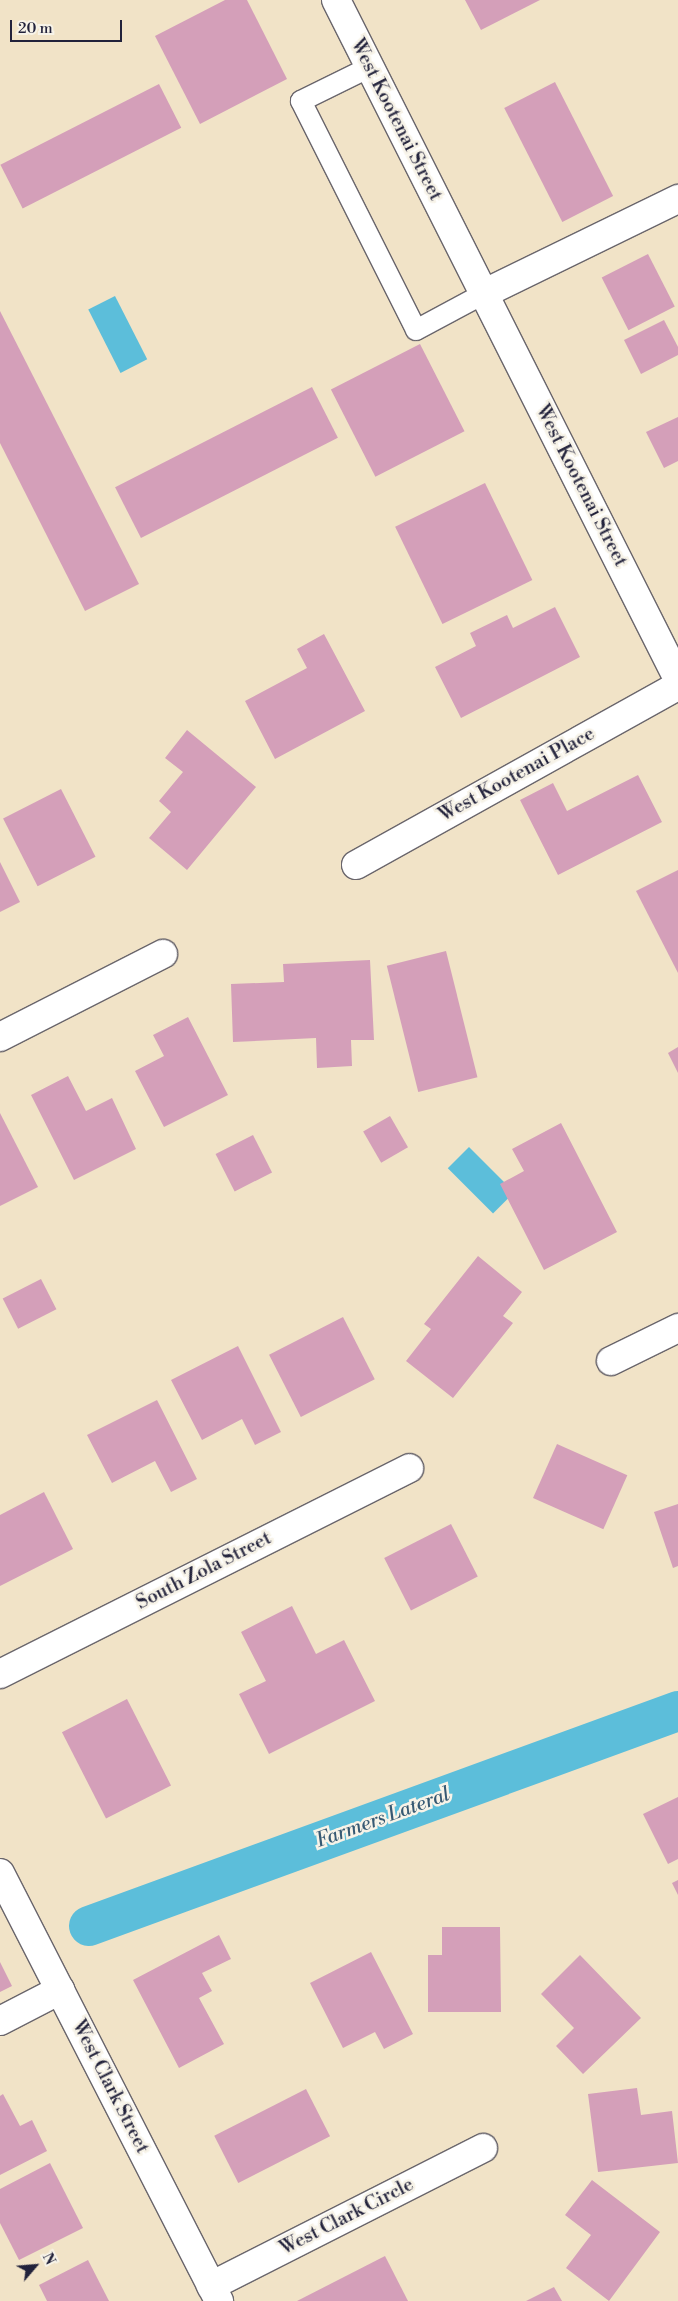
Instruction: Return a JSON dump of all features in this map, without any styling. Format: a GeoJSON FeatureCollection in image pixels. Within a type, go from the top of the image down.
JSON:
{"type":"FeatureCollection","features":[{"type":"Feature","properties":{"kind":"street","name":"West Kootenai Street"},"geometry":{"type":"LineString","coordinates":[[336,0],[678,679]]}},
{"type":"Feature","properties":{"kind":"street"},"geometry":{"type":"LineString","coordinates":[[483,294],[678,199]]}},
{"type":"Feature","properties":{"kind":"street","name":"West Kootenai Place"},"geometry":{"type":"LineString","coordinates":[[356,864],[678,686]]}},
{"type":"Feature","properties":{"kind":"street"},"geometry":{"type":"LineString","coordinates":[[0,1037],[163,954]]}},
{"type":"Feature","properties":{"kind":"street"},"geometry":{"type":"LineString","coordinates":[[611,1361],[678,1328]]}},
{"type":"Feature","properties":{"kind":"street","name":"South Zola Street"},"geometry":{"type":"LineString","coordinates":[[0,1674],[409,1468]]}},
{"type":"Feature","properties":{"kind":"street","name":"West Clark Street"},"geometry":{"type":"LineString","coordinates":[[0,1873],[215,2293]]}},
{"type":"Feature","properties":{"kind":"street"},"geometry":{"type":"LineString","coordinates":[[0,2021],[60,1990]]}},
{"type":"Feature","properties":{"kind":"street","name":"West Clark Circle"},"geometry":{"type":"LineString","coordinates":[[215,2293],[483,2148]]}},
{"type":"Feature","properties":{"kind":"lane"},"geometry":{"type":"LineString","coordinates":[[370,67],[301,101],[416,330],[483,294]]}},
{"type":"Feature","properties":{"kind":"water"},"geometry":{"type":"Polygon","coordinates":[[[115,296],[147,359],[121,373],[88,310],[115,296]]]}},
{"type":"Feature","properties":{"kind":"water"},"geometry":{"type":"Polygon","coordinates":[[[469,1147],[514,1192],[493,1213],[448,1168],[469,1147]]]}},
{"type":"Feature","properties":{"kind":"building"},"geometry":{"type":"Polygon","coordinates":[[[225,0],[247,0],[287,79],[200,124],[155,36],[225,0]]]}},
{"type":"Feature","properties":{"kind":"building"},"geometry":{"type":"Polygon","coordinates":[[[465,0],[540,0],[481,30],[465,0]]]}},
{"type":"Feature","properties":{"kind":"building"},"geometry":{"type":"Polygon","coordinates":[[[555,82],[613,196],[562,222],[504,108],[555,82]]]}},
{"type":"Feature","properties":{"kind":"building"},"geometry":{"type":"Polygon","coordinates":[[[159,84],[181,128],[23,208],[0,165],[159,84]]]}},
{"type":"Feature","properties":{"kind":"building"},"geometry":{"type":"Polygon","coordinates":[[[648,254],[675,307],[628,330],[602,278],[648,254]]]}},
{"type":"Feature","properties":{"kind":"building"},"geometry":{"type":"Polygon","coordinates":[[[0,311],[139,584],[85,611],[0,443],[0,311]]]}},
{"type":"Feature","properties":{"kind":"building"},"geometry":{"type":"Polygon","coordinates":[[[664,320],[678,347],[678,355],[641,374],[624,340],[664,320]]]}},
{"type":"Feature","properties":{"kind":"building"},"geometry":{"type":"Polygon","coordinates":[[[420,344],[464,431],[375,477],[331,389],[420,344]]]}},
{"type":"Feature","properties":{"kind":"building"},"geometry":{"type":"Polygon","coordinates":[[[312,387],[338,438],[141,538],[115,487],[312,387]]]}},
{"type":"Feature","properties":{"kind":"building"},"geometry":{"type":"Polygon","coordinates":[[[678,417],[678,461],[664,468],[646,432],[678,417]]]}},
{"type":"Feature","properties":{"kind":"building"},"geometry":{"type":"Polygon","coordinates":[[[485,483],[532,580],[442,624],[395,527],[485,483]]]}},
{"type":"Feature","properties":{"kind":"building"},"geometry":{"type":"Polygon","coordinates":[[[555,607],[580,657],[461,718],[435,667],[476,646],[470,633],[507,615],[513,628],[555,607]]]}},
{"type":"Feature","properties":{"kind":"building"},"geometry":{"type":"Polygon","coordinates":[[[324,634],[365,711],[275,759],[245,701],[307,668],[297,649],[324,634]]]}},
{"type":"Feature","properties":{"kind":"building"},"geometry":{"type":"Polygon","coordinates":[[[187,730],[256,787],[187,870],[149,838],[171,812],[159,801],[183,772],[165,758],[187,730]]]}},
{"type":"Feature","properties":{"kind":"building"},"geometry":{"type":"Polygon","coordinates":[[[638,775],[662,822],[558,875],[520,800],[553,783],[567,811],[638,775]]]}},
{"type":"Feature","properties":{"kind":"building"},"geometry":{"type":"Polygon","coordinates":[[[61,789],[96,857],[38,886],[3,819],[61,789]]]}},
{"type":"Feature","properties":{"kind":"building"},"geometry":{"type":"Polygon","coordinates":[[[0,862],[20,902],[0,912],[0,862]]]}},
{"type":"Feature","properties":{"kind":"building"},"geometry":{"type":"Polygon","coordinates":[[[678,870],[678,973],[636,891],[678,870]]]}},
{"type":"Feature","properties":{"kind":"building"},"geometry":{"type":"Polygon","coordinates":[[[446,951],[477,1077],[418,1092],[387,966],[446,951]]]}},
{"type":"Feature","properties":{"kind":"building"},"geometry":{"type":"Polygon","coordinates":[[[370,960],[374,1040],[351,1040],[352,1066],[317,1068],[316,1038],[233,1042],[231,984],[284,982],[283,964],[370,960]]]}},
{"type":"Feature","properties":{"kind":"building"},"geometry":{"type":"Polygon","coordinates":[[[188,1017],[228,1095],[164,1127],[135,1071],[164,1056],[153,1035],[188,1017]]]}},
{"type":"Feature","properties":{"kind":"building"},"geometry":{"type":"Polygon","coordinates":[[[678,1047],[678,1073],[668,1053],[678,1047]]]}},
{"type":"Feature","properties":{"kind":"building"},"geometry":{"type":"Polygon","coordinates":[[[68,1076],[86,1111],[112,1098],[136,1149],[74,1180],[31,1095],[68,1076]]]}},
{"type":"Feature","properties":{"kind":"building"},"geometry":{"type":"Polygon","coordinates":[[[0,1113],[38,1187],[0,1206],[0,1113]]]}},
{"type":"Feature","properties":{"kind":"building"},"geometry":{"type":"Polygon","coordinates":[[[390,1116],[408,1147],[381,1163],[363,1132],[390,1116]]]}},
{"type":"Feature","properties":{"kind":"building"},"geometry":{"type":"Polygon","coordinates":[[[561,1123],[617,1232],[544,1270],[500,1184],[524,1171],[512,1149],[561,1123]]]}},
{"type":"Feature","properties":{"kind":"building"},"geometry":{"type":"Polygon","coordinates":[[[253,1135],[272,1172],[235,1191],[216,1154],[253,1135]]]}},
{"type":"Feature","properties":{"kind":"building"},"geometry":{"type":"Polygon","coordinates":[[[478,1256],[522,1292],[503,1316],[513,1323],[453,1398],[406,1361],[431,1329],[424,1324],[478,1256]]]}},
{"type":"Feature","properties":{"kind":"building"},"geometry":{"type":"Polygon","coordinates":[[[41,1279],[56,1309],[18,1329],[3,1299],[41,1279]]]}},
{"type":"Feature","properties":{"kind":"building"},"geometry":{"type":"Polygon","coordinates":[[[343,1317],[375,1379],[301,1417],[269,1355],[343,1317]]]}},
{"type":"Feature","properties":{"kind":"building"},"geometry":{"type":"Polygon","coordinates":[[[238,1346],[281,1432],[255,1445],[242,1419],[202,1440],[171,1380],[238,1346]]]}},
{"type":"Feature","properties":{"kind":"building"},"geometry":{"type":"Polygon","coordinates":[[[157,1400],[197,1479],[171,1492],[155,1461],[112,1483],[87,1435],[157,1400]]]}},
{"type":"Feature","properties":{"kind":"building"},"geometry":{"type":"Polygon","coordinates":[[[557,1444],[627,1475],[603,1529],[533,1498],[557,1444]]]}},
{"type":"Feature","properties":{"kind":"building"},"geometry":{"type":"Polygon","coordinates":[[[44,1492],[73,1549],[0,1586],[0,1515],[44,1492]]]}},
{"type":"Feature","properties":{"kind":"building"},"geometry":{"type":"Polygon","coordinates":[[[678,1504],[678,1566],[673,1568],[654,1512],[678,1504]]]}},
{"type":"Feature","properties":{"kind":"building"},"geometry":{"type":"Polygon","coordinates":[[[451,1524],[478,1577],[411,1611],[384,1558],[451,1524]]]}},
{"type":"Feature","properties":{"kind":"building"},"geometry":{"type":"Polygon","coordinates":[[[292,1606],[316,1654],[344,1640],[375,1701],[269,1754],[239,1694],[266,1681],[241,1632],[292,1606]]]}},
{"type":"Feature","properties":{"kind":"building"},"geometry":{"type":"Polygon","coordinates":[[[127,1699],[171,1785],[106,1819],[62,1732],[127,1699]]]}},
{"type":"Feature","properties":{"kind":"building"},"geometry":{"type":"Polygon","coordinates":[[[678,1797],[678,1859],[668,1864],[643,1814],[678,1797]]]}},
{"type":"Feature","properties":{"kind":"building"},"geometry":{"type":"Polygon","coordinates":[[[678,1880],[678,1895],[672,1883],[678,1880]]]}},
{"type":"Feature","properties":{"kind":"building"},"geometry":{"type":"Polygon","coordinates":[[[442,1927],[500,1927],[501,2012],[428,2012],[428,1955],[442,1955],[442,1927]]]}},
{"type":"Feature","properties":{"kind":"building"},"geometry":{"type":"Polygon","coordinates":[[[219,1935],[231,1959],[202,1973],[212,1991],[199,1998],[224,2044],[179,2068],[133,1980],[219,1935]]]}},
{"type":"Feature","properties":{"kind":"building"},"geometry":{"type":"Polygon","coordinates":[[[371,1952],[413,2034],[384,2049],[375,2032],[343,2048],[310,1983],[371,1952]]]}},
{"type":"Feature","properties":{"kind":"building"},"geometry":{"type":"Polygon","coordinates":[[[580,1955],[641,2018],[583,2074],[556,2046],[574,2028],[541,1994],[580,1955]]]}},
{"type":"Feature","properties":{"kind":"building"},"geometry":{"type":"Polygon","coordinates":[[[0,1962],[12,1986],[0,1992],[0,1962]]]}},
{"type":"Feature","properties":{"kind":"building"},"geometry":{"type":"Polygon","coordinates":[[[637,2088],[641,2115],[672,2111],[678,2163],[598,2172],[588,2094],[637,2088]]]}},
{"type":"Feature","properties":{"kind":"building"},"geometry":{"type":"Polygon","coordinates":[[[306,2089],[330,2136],[238,2183],[214,2136],[306,2089]]]}},
{"type":"Feature","properties":{"kind":"building"},"geometry":{"type":"Polygon","coordinates":[[[3,2094],[20,2126],[32,2120],[47,2151],[0,2175],[0,2096],[3,2094]]]}},
{"type":"Feature","properties":{"kind":"building"},"geometry":{"type":"Polygon","coordinates":[[[50,2163],[83,2228],[19,2260],[0,2223],[0,2189],[50,2163]]]}},
{"type":"Feature","properties":{"kind":"building"},"geometry":{"type":"Polygon","coordinates":[[[592,2180],[660,2232],[609,2301],[566,2268],[591,2235],[565,2215],[592,2180]]]}},
{"type":"Feature","properties":{"kind":"building"},"geometry":{"type":"Polygon","coordinates":[[[385,2256],[408,2301],[297,2301],[385,2256]]]}},
{"type":"Feature","properties":{"kind":"building"},"geometry":{"type":"Polygon","coordinates":[[[88,2260],[109,2301],[47,2301],[39,2285],[88,2260]]]}},
{"type":"Feature","properties":{"kind":"building"},"geometry":{"type":"Polygon","coordinates":[[[554,2287],[562,2301],[526,2301],[554,2287]]]}},
{"type":"Feature","properties":{"kind":"waterway","name":"Farmers Lateral"},"geometry":{"type":"LineString","coordinates":[[89,1926],[678,1711]]}}]}
